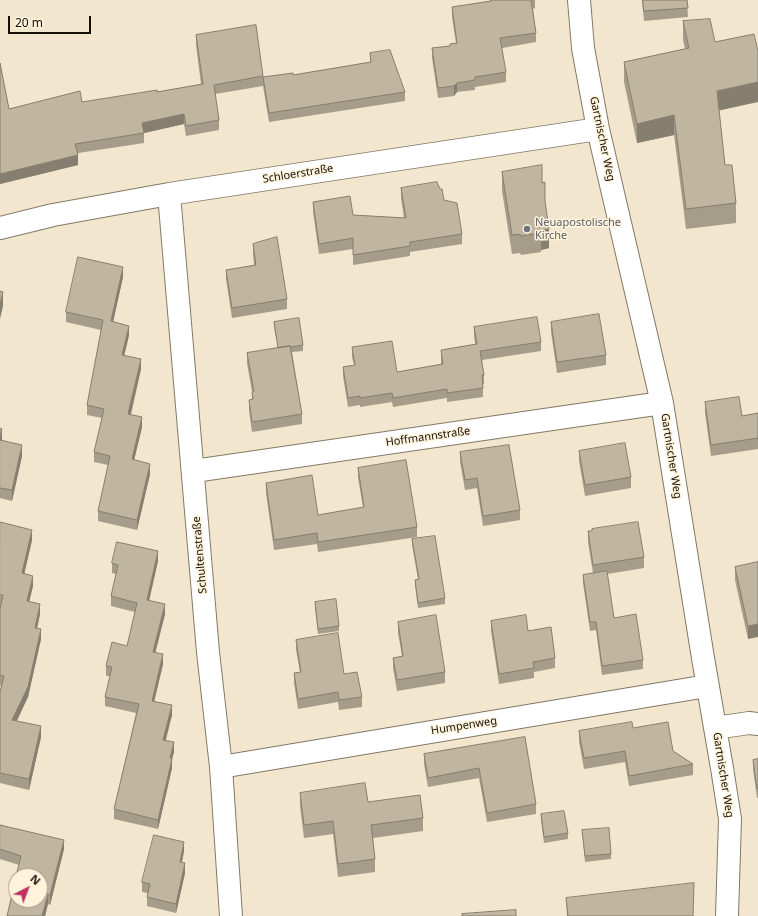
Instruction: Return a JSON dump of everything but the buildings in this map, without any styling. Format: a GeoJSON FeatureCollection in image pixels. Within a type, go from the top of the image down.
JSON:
{"type":"FeatureCollection","features":[{"type":"Feature","properties":{"kind":"street","name":"Gartnischer Weg"},"geometry":{"type":"LineString","coordinates":[[579,0],[584,48],[598,129],[662,403],[707,686],[730,819],[727,916]]}},
{"type":"Feature","properties":{"kind":"street","name":"Schloerstraße"},"geometry":{"type":"LineString","coordinates":[[0,228],[53,215],[169,194],[598,129]]}},
{"type":"Feature","properties":{"kind":"street","name":"Schultenstraße"},"geometry":{"type":"LineString","coordinates":[[169,194],[194,471],[208,652],[221,767],[231,916]]}},
{"type":"Feature","properties":{"kind":"street","name":"Hoffmannstraße"},"geometry":{"type":"LineString","coordinates":[[194,471],[662,403]]}},
{"type":"Feature","properties":{"kind":"street","name":"Humpenweg"},"geometry":{"type":"LineString","coordinates":[[221,767],[707,686]]}},
{"type":"Feature","properties":{"kind":"street"},"geometry":{"type":"LineString","coordinates":[[715,728],[749,723],[758,724]]}},
{"type":"Feature","properties":{"kind":"place","name":"Neuapostolische Kirche"},"geometry":{"type":"Point","coordinates":[527,229]}}]}
